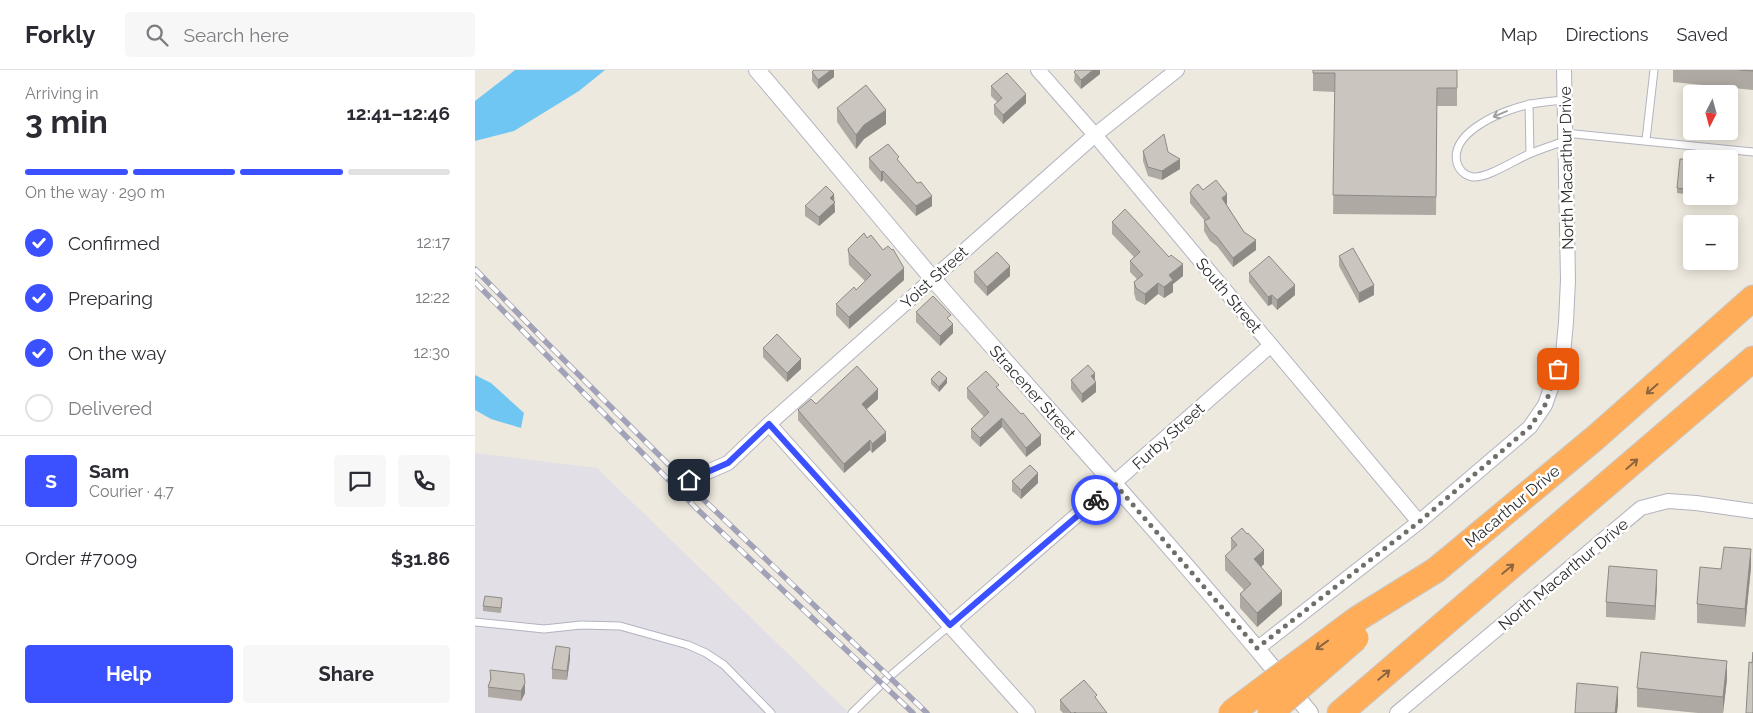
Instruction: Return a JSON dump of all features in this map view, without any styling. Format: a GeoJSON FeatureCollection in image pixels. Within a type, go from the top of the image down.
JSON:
{"type":"FeatureCollection","features":[{"type":"Feature","properties":{"kind":"highway"},"geometry":{"type":"LineString","coordinates":[[1676,368],[1753,284]]}},
{"type":"Feature","properties":{"kind":"highway","name":"Macarthur Drive"},"geometry":{"type":"LineString","coordinates":[[1270,713],[1436,570],[1595,438],[1753,298]]}},
{"type":"Feature","properties":{"kind":"highway"},"geometry":{"type":"LineString","coordinates":[[1343,711],[1753,359]]}},
{"type":"Feature","properties":{"kind":"highway"},"geometry":{"type":"LineString","coordinates":[[1725,384],[1753,366]]}},
{"type":"Feature","properties":{"kind":"highway"},"geometry":{"type":"LineString","coordinates":[[1231,713],[1357,619],[1436,570]]}},
{"type":"Feature","properties":{"kind":"street","name":"Stracener Street"},"geometry":{"type":"LineString","coordinates":[[757,70],[933,278],[1257,648],[1310,713]]}},
{"type":"Feature","properties":{"kind":"street","name":"South Street"},"geometry":{"type":"LineString","coordinates":[[1038,70],[1095,135],[1419,522]]}},
{"type":"Feature","properties":{"kind":"street","name":"Yoist Street"},"geometry":{"type":"LineString","coordinates":[[689,480],[728,463],[769,424],[1095,135],[1177,70]]}},
{"type":"Feature","properties":{"kind":"street","name":"North Macarthur Drive"},"geometry":{"type":"LineString","coordinates":[[1257,648],[1419,522],[1530,427],[1545,405],[1563,354],[1567,288],[1564,70]]}},
{"type":"Feature","properties":{"kind":"street","name":"Furby Street"},"geometry":{"type":"LineString","coordinates":[[950,625],[1271,345]]}},
{"type":"Feature","properties":{"kind":"street"},"geometry":{"type":"LineString","coordinates":[[769,424],[1028,713]]}},
{"type":"Feature","properties":{"kind":"street","name":"North Macarthur Drive"},"geometry":{"type":"LineString","coordinates":[[1397,713],[1641,508],[1668,501],[1753,511]]}},
{"type":"Feature","properties":{"kind":"lane"},"geometry":{"type":"LineString","coordinates":[[1646,140],[1655,70]]}},
{"type":"Feature","properties":{"kind":"lane"},"geometry":{"type":"LineString","coordinates":[[1565,100],[1529,104],[1499,114],[1468,133],[1459,145],[1456,157],[1463,174],[1473,177],[1483,176],[1565,137],[1646,140],[1753,152]]}},
{"type":"Feature","properties":{"kind":"lane"},"geometry":{"type":"LineString","coordinates":[[1529,104],[1530,153]]}},
{"type":"Feature","properties":{"kind":"lane"},"geometry":{"type":"LineString","coordinates":[[475,622],[545,629],[581,625],[620,626],[688,645],[706,653],[724,665],[771,713]]}},
{"type":"Feature","properties":{"kind":"lane"},"geometry":{"type":"LineString","coordinates":[[851,713],[889,677],[950,625]]}},
{"type":"Feature","properties":{"kind":"shaded area"},"geometry":{"type":"Polygon","coordinates":[[[475,453],[597,468],[849,713],[475,713],[475,453]]]}},
{"type":"Feature","properties":{"kind":"water"},"geometry":{"type":"Polygon","coordinates":[[[515,70],[605,70],[579,91],[514,131],[475,141],[475,101],[515,70]]]}},
{"type":"Feature","properties":{"kind":"water"},"geometry":{"type":"Polygon","coordinates":[[[475,375],[491,383],[524,413],[521,428],[491,419],[475,410],[475,375]]]}},
{"type":"Feature","properties":{"kind":"building"},"geometry":{"type":"Polygon","coordinates":[[[814,70],[831,70],[818,80],[812,72],[814,70]]]}},
{"type":"Feature","properties":{"kind":"building"},"geometry":{"type":"Polygon","coordinates":[[[1076,70],[1093,70],[1081,80],[1074,72],[1076,70]]]}},
{"type":"Feature","properties":{"kind":"building"},"geometry":{"type":"Polygon","coordinates":[[[1313,70],[1457,70],[1457,88],[1437,88],[1436,197],[1333,195],[1335,73],[1313,73],[1313,70]]]}},
{"type":"Feature","properties":{"kind":"building"},"geometry":{"type":"Polygon","coordinates":[[[1007,73],[1026,94],[1003,115],[994,105],[1002,98],[991,86],[1007,73]]]}},
{"type":"Feature","properties":{"kind":"building"},"geometry":{"type":"Polygon","coordinates":[[[866,85],[886,110],[864,125],[856,135],[837,108],[866,85]]]}},
{"type":"Feature","properties":{"kind":"building"},"geometry":{"type":"Polygon","coordinates":[[[1164,134],[1168,152],[1180,159],[1162,171],[1148,167],[1143,151],[1164,134]]]}},
{"type":"Feature","properties":{"kind":"building"},"geometry":{"type":"Polygon","coordinates":[[[888,144],[899,157],[897,159],[917,183],[921,182],[932,196],[916,206],[869,158],[888,144]]]}},
{"type":"Feature","properties":{"kind":"building"},"geometry":{"type":"Polygon","coordinates":[[[1680,159],[1683,159],[1683,189],[1677,188],[1680,159]]]}},
{"type":"Feature","properties":{"kind":"building"},"geometry":{"type":"Polygon","coordinates":[[[1216,180],[1227,194],[1222,198],[1244,232],[1256,240],[1233,258],[1210,231],[1204,221],[1210,218],[1190,193],[1198,184],[1203,190],[1216,180]]]}},
{"type":"Feature","properties":{"kind":"building"},"geometry":{"type":"Polygon","coordinates":[[[826,186],[834,194],[830,198],[835,202],[819,217],[805,206],[826,186]]]}},
{"type":"Feature","properties":{"kind":"building"},"geometry":{"type":"Polygon","coordinates":[[[1125,209],[1169,257],[1171,255],[1183,264],[1169,275],[1173,280],[1164,287],[1158,283],[1145,294],[1136,288],[1134,282],[1143,275],[1130,261],[1140,252],[1112,222],[1125,209]]]}},
{"type":"Feature","properties":{"kind":"building"},"geometry":{"type":"Polygon","coordinates":[[[864,233],[867,238],[871,235],[883,250],[888,246],[893,249],[904,268],[849,317],[836,304],[854,287],[856,290],[871,275],[849,253],[848,249],[864,233]]]}},
{"type":"Feature","properties":{"kind":"building"},"geometry":{"type":"Polygon","coordinates":[[[1353,248],[1374,285],[1359,293],[1339,256],[1353,248]]]}},
{"type":"Feature","properties":{"kind":"building"},"geometry":{"type":"Polygon","coordinates":[[[997,252],[1010,266],[987,287],[974,272],[997,252]]]}},
{"type":"Feature","properties":{"kind":"building"},"geometry":{"type":"Polygon","coordinates":[[[1269,256],[1295,285],[1277,300],[1272,295],[1268,297],[1249,273],[1269,256]]]}},
{"type":"Feature","properties":{"kind":"building"},"geometry":{"type":"Polygon","coordinates":[[[933,296],[951,315],[947,318],[953,324],[940,336],[916,312],[933,296]]]}},
{"type":"Feature","properties":{"kind":"building"},"geometry":{"type":"Polygon","coordinates":[[[777,334],[801,359],[787,373],[763,348],[777,334]]]}},
{"type":"Feature","properties":{"kind":"building"},"geometry":{"type":"Polygon","coordinates":[[[1088,365],[1095,373],[1091,376],[1096,382],[1082,394],[1071,380],[1088,365]]]}},
{"type":"Feature","properties":{"kind":"building"},"geometry":{"type":"Polygon","coordinates":[[[857,366],[878,389],[862,404],[886,432],[872,444],[870,440],[844,464],[798,410],[811,399],[816,404],[857,366]]]}},
{"type":"Feature","properties":{"kind":"building"},"geometry":{"type":"Polygon","coordinates":[[[939,371],[947,378],[939,387],[931,379],[939,371]]]}},
{"type":"Feature","properties":{"kind":"building"},"geometry":{"type":"Polygon","coordinates":[[[986,371],[999,385],[996,387],[1021,414],[1023,413],[1041,435],[1026,448],[1002,418],[980,438],[971,429],[989,412],[967,388],[986,371]]]}},
{"type":"Feature","properties":{"kind":"building"},"geometry":{"type":"Polygon","coordinates":[[[1030,465],[1038,473],[1021,490],[1012,481],[1030,465]]]}},
{"type":"Feature","properties":{"kind":"building"},"geometry":{"type":"Polygon","coordinates":[[[1242,528],[1264,550],[1254,559],[1282,591],[1257,613],[1240,594],[1251,584],[1225,556],[1237,545],[1231,538],[1242,528]]]}},
{"type":"Feature","properties":{"kind":"building"},"geometry":{"type":"Polygon","coordinates":[[[1724,547],[1751,549],[1745,609],[1697,604],[1700,567],[1721,569],[1724,547]]]}},
{"type":"Feature","properties":{"kind":"building"},"geometry":{"type":"Polygon","coordinates":[[[1609,566],[1657,570],[1655,606],[1606,602],[1609,566]]]}},
{"type":"Feature","properties":{"kind":"building"},"geometry":{"type":"Polygon","coordinates":[[[485,596],[502,598],[501,608],[483,606],[485,596]]]}},
{"type":"Feature","properties":{"kind":"building"},"geometry":{"type":"Polygon","coordinates":[[[556,646],[570,648],[567,671],[552,669],[556,646]]]}},
{"type":"Feature","properties":{"kind":"building"},"geometry":{"type":"Polygon","coordinates":[[[1641,652],[1727,661],[1723,697],[1637,688],[1641,652]]]}},
{"type":"Feature","properties":{"kind":"building"},"geometry":{"type":"Polygon","coordinates":[[[1753,652],[1753,713],[1746,713],[1749,662],[1752,663],[1753,652]]]}},
{"type":"Feature","properties":{"kind":"building"},"geometry":{"type":"Polygon","coordinates":[[[490,670],[524,674],[525,683],[521,691],[488,687],[491,679],[490,670]]]}},
{"type":"Feature","properties":{"kind":"building"},"geometry":{"type":"Polygon","coordinates":[[[1084,680],[1097,695],[1095,697],[1107,713],[1071,713],[1060,700],[1084,680]]]}},
{"type":"Feature","properties":{"kind":"building"},"geometry":{"type":"Polygon","coordinates":[[[1577,683],[1618,687],[1615,713],[1575,713],[1577,683]]]}},
{"type":"Feature","properties":{"kind":"railway"},"geometry":{"type":"LineString","coordinates":[[475,269],[705,501],[927,713]]}},
{"type":"Feature","properties":{"kind":"railway"},"geometry":{"type":"LineString","coordinates":[[475,282],[697,509],[913,713]]}},
{"type":"Feature","properties":{"kind":"way so far"},"geometry":{"type":"LineString","coordinates":[[1096,500],[1114,483],[1257,648],[1419,522],[1530,427],[1545,405],[1558,369]]}},
{"type":"Feature","properties":{"kind":"route"},"geometry":{"type":"LineString","coordinates":[[689,480],[728,463],[769,424],[950,625],[1096,500]]}}]}
